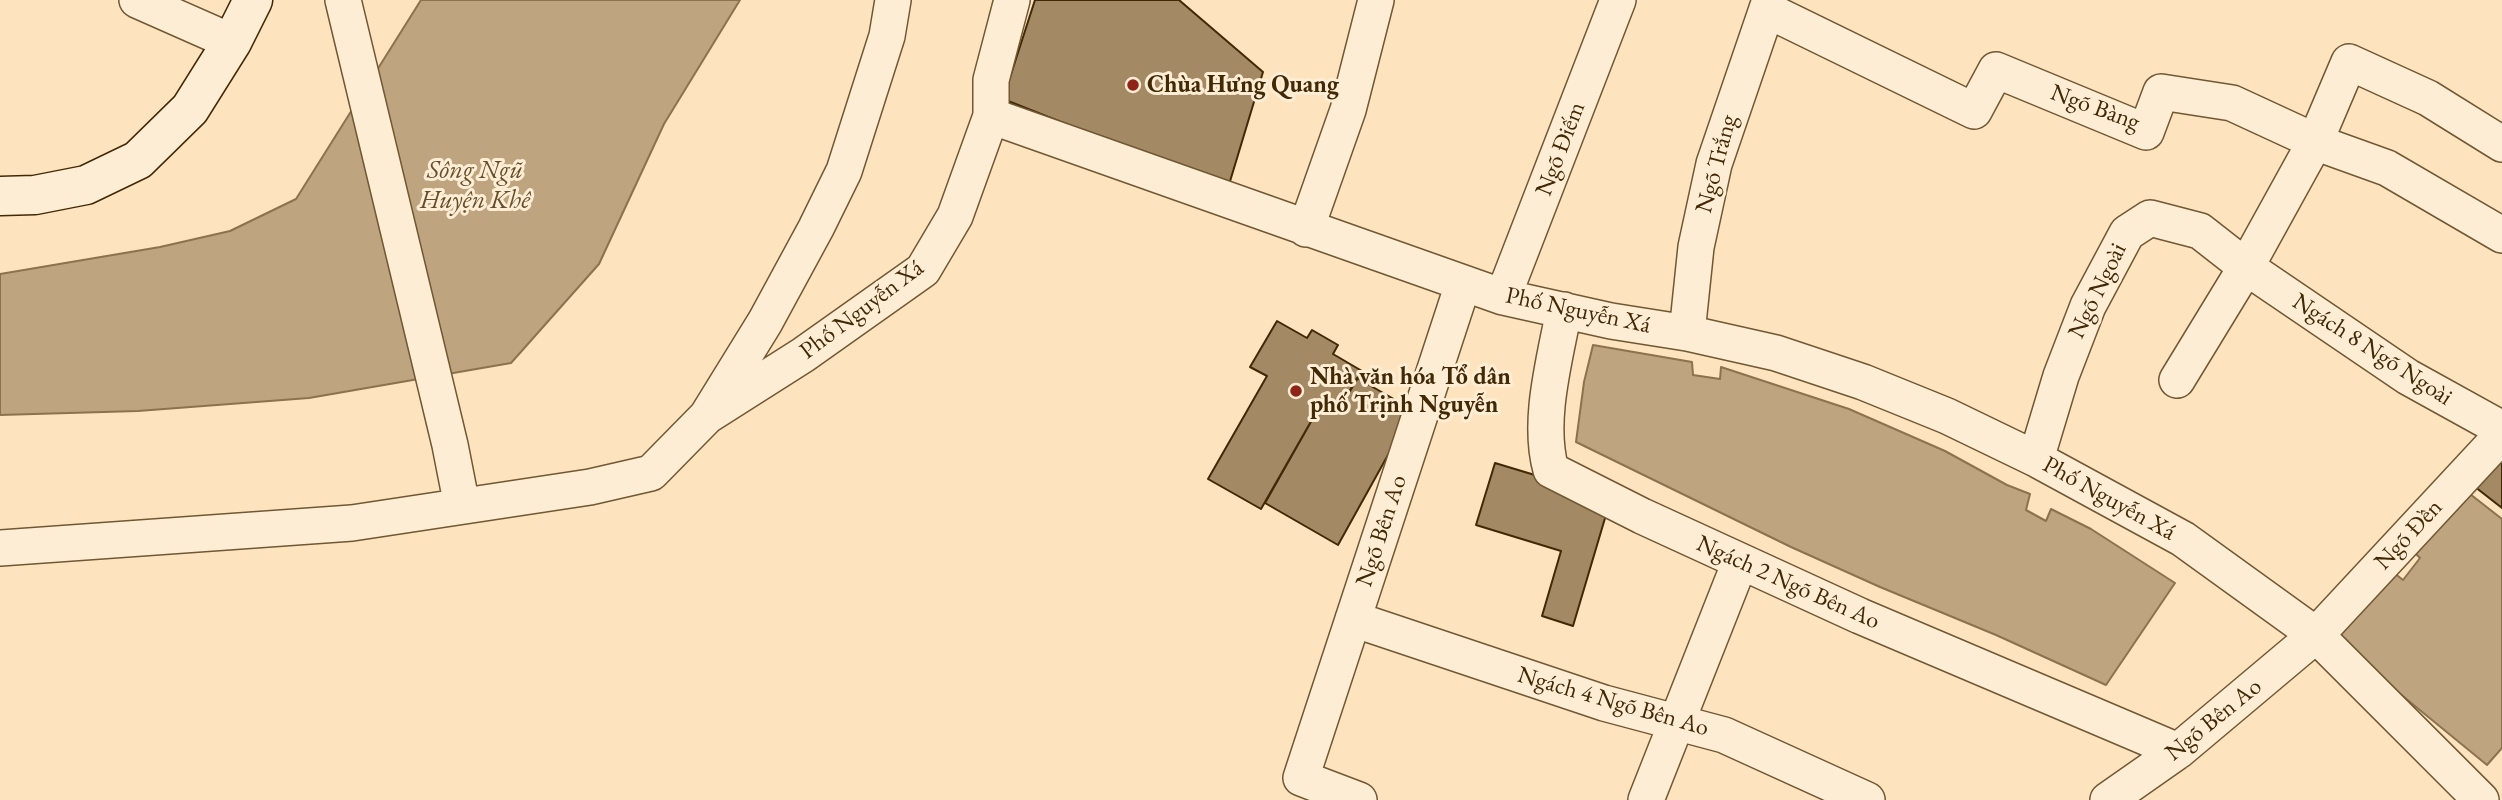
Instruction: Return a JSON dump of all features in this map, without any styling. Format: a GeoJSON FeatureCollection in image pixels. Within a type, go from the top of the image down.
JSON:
{"type":"FeatureCollection","features":[{"type":"Feature","properties":{"kind":"main road"},"geometry":{"type":"LineString","coordinates":[[0,196],[35,195],[86,185],[138,160],[190,108],[232,42],[253,0]]}},
{"type":"Feature","properties":{"kind":"street"},"geometry":{"type":"LineString","coordinates":[[137,0],[232,42]]}},
{"type":"Feature","properties":{"kind":"street"},"geometry":{"type":"LineString","coordinates":[[343,0],[450,445],[462,506]]}},
{"type":"Feature","properties":{"kind":"street"},"geometry":{"type":"LineString","coordinates":[[0,548],[352,523],[590,486],[651,473],[708,416],[765,322],[844,171],[887,36],[893,0]]}},
{"type":"Feature","properties":{"kind":"street"},"geometry":{"type":"LineString","coordinates":[[991,116],[991,80],[1012,0]]}},
{"type":"Feature","properties":{"kind":"street"},"geometry":{"type":"LineString","coordinates":[[1306,229],[1348,110],[1376,0]]}},
{"type":"Feature","properties":{"kind":"street","name":"Ngõ Điếm"},"geometry":{"type":"LineString","coordinates":[[1503,297],[1618,0]]}},
{"type":"Feature","properties":{"kind":"street","name":"Ngõ Bàng"},"geometry":{"type":"LineString","coordinates":[[1769,5],[1974,111],[1996,70],[2146,132],[2161,93],[2232,103],[2315,142],[2386,168],[2502,235]]}},
{"type":"Feature","properties":{"kind":"street","name":"Ngõ Trắng"},"geometry":{"type":"LineString","coordinates":[[1687,333],[1696,247],[1714,164],[1769,5]]}},
{"type":"Feature","properties":{"kind":"street"},"geometry":{"type":"LineString","coordinates":[[2177,380],[2246,267],[2315,142],[2349,62],[2428,98],[2502,144]]}},
{"type":"Feature","properties":{"kind":"street","name":"Phố Nguyễn Xá"},"geometry":{"type":"LineString","coordinates":[[708,416],[803,355],[923,270],[955,216],[991,116],[1503,297],[1776,353],[1863,382],[1947,415],[2036,459],[2183,539],[2316,635],[2481,800]]}},
{"type":"Feature","properties":{"kind":"street","name":"Ngõ Ngoài"},"geometry":{"type":"LineString","coordinates":[[2036,459],[2074,338],[2127,233],[2150,218],[2200,232],[2246,267]]}},
{"type":"Feature","properties":{"kind":"street","name":"Ngách 8 Ngõ Ngoài"},"geometry":{"type":"LineString","coordinates":[[2246,267],[2408,377],[2502,429]]}},
{"type":"Feature","properties":{"kind":"street","name":"Ngõ Bên Ao"},"geometry":{"type":"LineString","coordinates":[[1359,800],[1301,778],[1463,284]]}},
{"type":"Feature","properties":{"kind":"street","name":"Ngách 2 Ngõ Bên Ao"},"geometry":{"type":"LineString","coordinates":[[1564,310],[1549,389],[1546,451],[1551,470],[1642,516],[1860,616],[2178,751]]}},
{"type":"Feature","properties":{"kind":"street","name":"Ngõ Đền"},"geometry":{"type":"LineString","coordinates":[[2316,635],[2502,435]]}},
{"type":"Feature","properties":{"kind":"street"},"geometry":{"type":"LineString","coordinates":[[1646,800],[1740,562]]}},
{"type":"Feature","properties":{"kind":"street","name":"Ngách 4 Ngõ Bên Ao"},"geometry":{"type":"LineString","coordinates":[[1353,619],[1604,703],[1724,735],[1867,800]]}},
{"type":"Feature","properties":{"kind":"street","name":"Ngõ Bên Ao"},"geometry":{"type":"LineString","coordinates":[[2108,800],[2178,751],[2316,635]]}},
{"type":"Feature","properties":{"kind":"water","name":"Sông Ngũ Huyện Khê"},"geometry":{"type":"Polygon","coordinates":[[[421,0],[740,0],[664,124],[599,264],[511,363],[309,398],[138,411],[0,415],[0,274],[160,247],[230,231],[296,199],[421,0]]]}},
{"type":"Feature","properties":{"kind":"water"},"geometry":{"type":"Polygon","coordinates":[[[1593,345],[1692,362],[1693,375],[1720,379],[1721,367],[1849,409],[1945,451],[2007,485],[2030,494],[2026,510],[2046,521],[2051,509],[2091,529],[2175,583],[2106,685],[1791,547],[1576,442],[1584,382],[1593,345]]]}},
{"type":"Feature","properties":{"kind":"water"},"geometry":{"type":"Polygon","coordinates":[[[2470,494],[2502,519],[2502,748],[2487,765],[2344,648],[2341,634],[2393,572],[2403,580],[2420,558],[2411,549],[2470,494]]]}},
{"type":"Feature","properties":{"kind":"building","name":"Chùa Hưng Quang"},"geometry":{"type":"Polygon","coordinates":[[[1035,0],[1179,0],[1263,72],[1228,188],[1003,99],[1035,0]]]}},
{"type":"Feature","properties":{"kind":"building"},"geometry":{"type":"Polygon","coordinates":[[[1277,321],[1307,338],[1312,330],[1338,345],[1333,354],[1362,371],[1337,413],[1321,404],[1261,509],[1208,479],[1267,376],[1250,367],[1277,321]]]}},
{"type":"Feature","properties":{"kind":"building"},"geometry":{"type":"Polygon","coordinates":[[[1357,378],[1413,410],[1338,545],[1265,503],[1321,404],[1337,413],[1357,378]]]}},
{"type":"Feature","properties":{"kind":"building"},"geometry":{"type":"Polygon","coordinates":[[[2502,449],[2502,508],[2470,483],[2502,449]]]}},
{"type":"Feature","properties":{"kind":"building"},"geometry":{"type":"Polygon","coordinates":[[[1495,463],[1611,498],[1573,626],[1542,616],[1561,551],[1476,525],[1495,463]]]}},
{"type":"Feature","properties":{"kind":"place","name":"Chùa Hưng Quang"},"geometry":{"type":"Point","coordinates":[1133,85]}},
{"type":"Feature","properties":{"kind":"place","name":"Nhà văn hóa Tổ dân phố Trịnh Nguyễn"},"geometry":{"type":"Point","coordinates":[1296,391]}}]}
